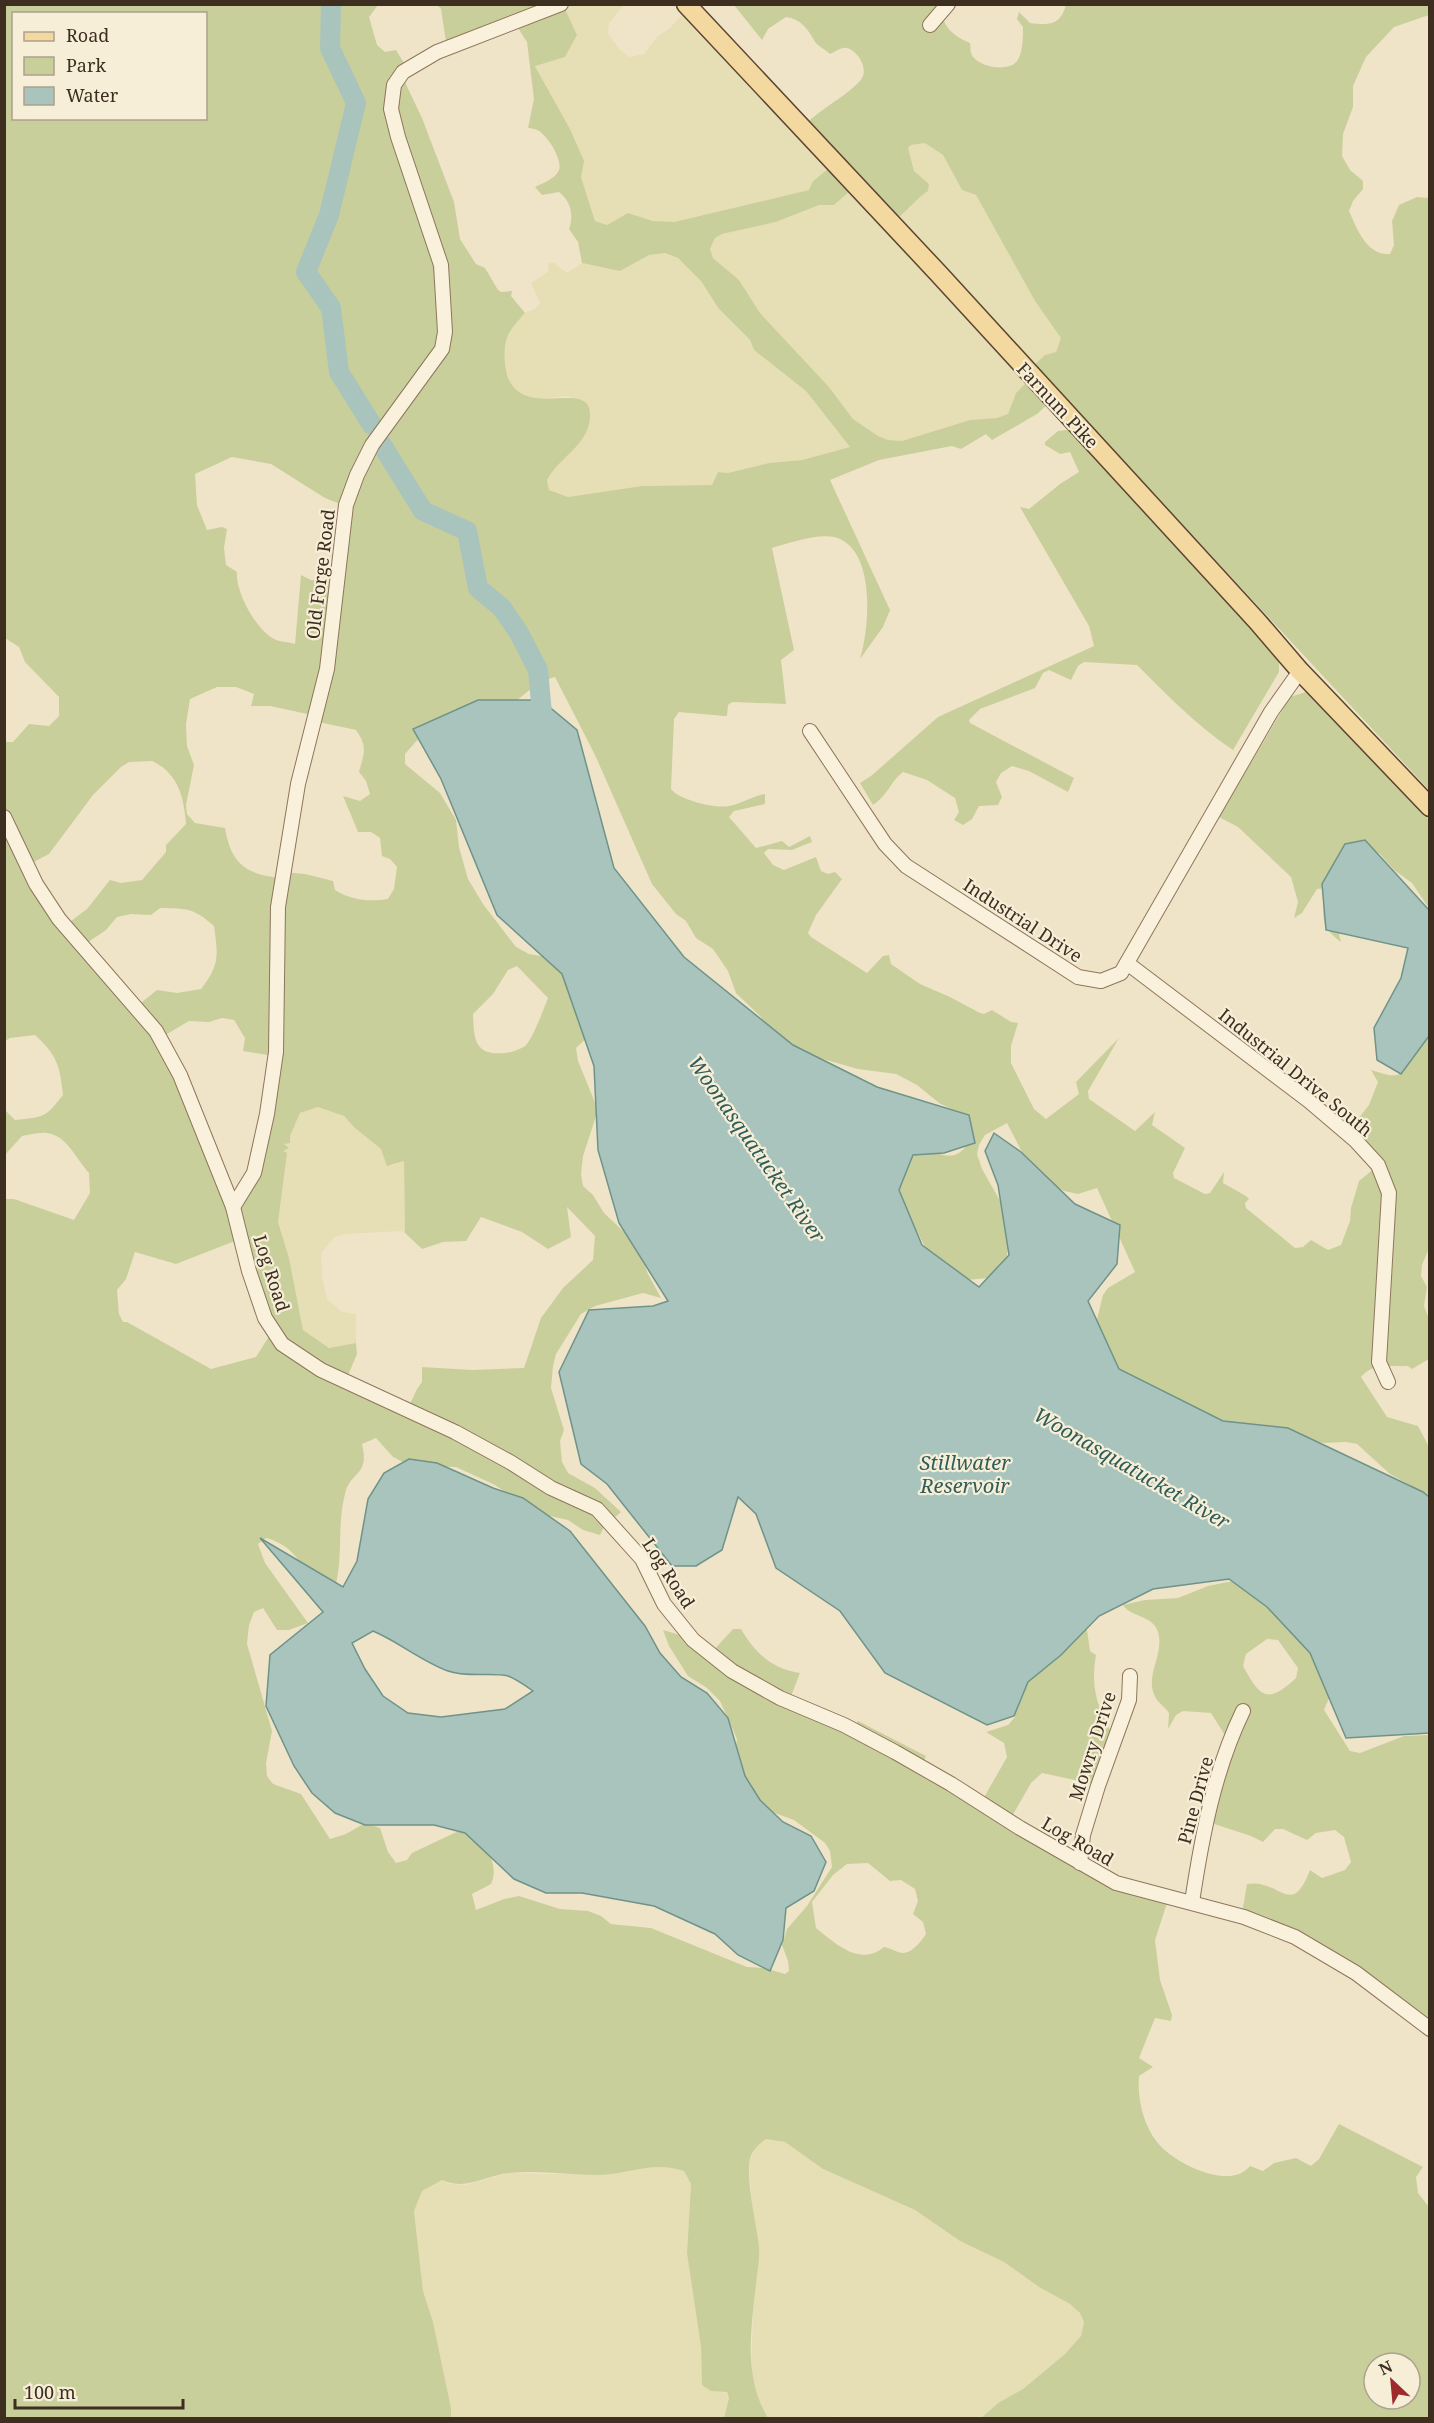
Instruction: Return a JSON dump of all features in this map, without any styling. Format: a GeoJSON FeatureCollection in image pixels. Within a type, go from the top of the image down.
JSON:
{"type":"FeatureCollection","features":[{"type":"Feature","properties":{"kind":"main road","name":"Farnum Pike"},"geometry":{"type":"LineString","coordinates":[[686,4],[938,273],[1300,670],[1430,807]]}},
{"type":"Feature","properties":{"kind":"street","name":"Old Forge Road"},"geometry":{"type":"LineString","coordinates":[[233,1207],[254,1173],[267,1114],[276,1052],[278,907],[298,784],[327,669],[346,505],[357,475],[372,445],[442,349],[445,332],[441,265],[398,137],[391,109],[394,85],[403,72],[437,52],[561,4]]}},
{"type":"Feature","properties":{"kind":"street"},"geometry":{"type":"LineString","coordinates":[[930,25],[948,4]]}},
{"type":"Feature","properties":{"kind":"street","name":"Industrial Drive"},"geometry":{"type":"LineString","coordinates":[[810,731],[885,844],[906,866],[1078,977],[1101,981],[1121,973],[1271,712],[1300,670]]}},
{"type":"Feature","properties":{"kind":"street","name":"Log Road"},"geometry":{"type":"LineString","coordinates":[[4,817],[36,884],[59,919],[156,1031],[180,1075],[233,1207],[249,1271],[265,1318],[282,1344],[321,1370],[455,1432],[551,1488],[597,1509],[642,1559],[664,1604],[693,1640],[732,1671],[780,1698],[844,1725],[895,1752],[1116,1883],[1244,1917],[1296,1937],[1356,1973],[1430,2028]]}},
{"type":"Feature","properties":{"kind":"street","name":"Industrial Drive South"},"geometry":{"type":"LineString","coordinates":[[1127,963],[1309,1101],[1356,1141],[1378,1165],[1389,1193],[1379,1362],[1388,1382]]}},
{"type":"Feature","properties":{"kind":"street","name":"Mowry Drive"},"geometry":{"type":"LineString","coordinates":[[1080,1863],[1083,1835],[1129,1700],[1130,1676]]}},
{"type":"Feature","properties":{"kind":"street","name":"Pine Drive"},"geometry":{"type":"LineString","coordinates":[[1192,1902],[1198,1858],[1213,1791],[1233,1732],[1243,1711]]}},
{"type":"Feature","properties":{"kind":"shaded area"},"geometry":{"type":"Polygon","coordinates":[[[624,5],[609,23],[608,34],[620,50],[629,57],[644,54],[657,37],[670,28],[688,8],[831,165],[813,181],[810,190],[674,222],[653,221],[628,213],[607,225],[595,221],[581,177],[583,161],[570,129],[535,65],[565,57],[577,35],[564,6],[624,5]]]}},
{"type":"Feature","properties":{"kind":"shaded area"},"geometry":{"type":"Polygon","coordinates":[[[925,143],[943,155],[962,190],[976,195],[1035,301],[1062,338],[1056,352],[1045,355],[1029,370],[1031,378],[1016,393],[1008,414],[997,418],[970,420],[902,441],[888,440],[877,436],[853,419],[829,387],[760,313],[739,280],[713,258],[710,249],[715,238],[722,234],[776,222],[819,205],[834,205],[855,186],[909,209],[914,201],[928,191],[929,184],[914,171],[908,148],[911,145],[925,143]]]}},
{"type":"Feature","properties":{"kind":"shaded area"},"geometry":{"type":"Polygon","coordinates":[[[665,253],[678,258],[701,281],[719,309],[750,340],[754,350],[806,391],[850,447],[802,460],[769,463],[728,473],[718,472],[712,485],[642,486],[568,497],[549,490],[547,480],[570,396],[534,399],[519,393],[511,385],[506,369],[504,345],[510,330],[525,313],[535,309],[540,303],[531,283],[548,272],[549,262],[567,273],[582,263],[620,271],[648,255],[665,253]]]}},
{"type":"Feature","properties":{"kind":"shaded area"},"geometry":{"type":"Polygon","coordinates":[[[318,1107],[344,1116],[381,1149],[391,1166],[404,1161],[405,1233],[401,1231],[345,1234],[335,1237],[321,1253],[322,1276],[327,1299],[342,1312],[356,1314],[356,1343],[329,1348],[303,1330],[289,1258],[278,1222],[283,1144],[290,1136],[300,1113],[318,1107]]]}},
{"type":"Feature","properties":{"kind":"shaded area"},"geometry":{"type":"Polygon","coordinates":[[[766,2139],[785,2142],[823,2169],[915,2210],[960,2241],[1004,2262],[1039,2287],[1070,2304],[1080,2313],[1084,2322],[1081,2337],[1065,2354],[1023,2389],[998,2403],[981,2418],[844,2418],[837,2416],[835,2418],[768,2418],[757,2400],[751,2374],[753,2314],[759,2249],[752,2211],[749,2163],[755,2147],[766,2139]]]}},
{"type":"Feature","properties":{"kind":"shaded area"},"geometry":{"type":"Polygon","coordinates":[[[671,2166],[684,2171],[691,2184],[687,2253],[701,2347],[702,2385],[711,2391],[726,2392],[729,2398],[724,2418],[451,2418],[451,2408],[433,2322],[423,2291],[414,2211],[422,2191],[442,2180],[451,2184],[465,2185],[509,2173],[606,2175],[629,2169],[671,2166]]]}},
{"type":"Feature","properties":{"kind":"green space"},"geometry":{"type":"Polygon","coordinates":[[[5,5],[378,5],[369,17],[377,45],[385,52],[396,50],[407,68],[403,78],[422,118],[454,202],[460,239],[476,264],[485,268],[498,290],[512,291],[511,296],[525,313],[506,340],[505,362],[510,382],[521,393],[535,398],[579,399],[587,405],[590,417],[584,436],[552,472],[547,480],[549,490],[568,497],[642,486],[712,485],[718,472],[728,473],[769,463],[802,460],[850,447],[806,391],[754,350],[750,340],[719,309],[701,281],[678,258],[665,253],[649,255],[620,271],[582,263],[578,242],[569,229],[571,214],[569,204],[559,192],[542,195],[535,187],[555,176],[560,166],[553,148],[541,132],[528,128],[534,99],[527,42],[518,28],[565,9],[577,35],[565,57],[535,66],[570,129],[584,161],[581,177],[595,221],[607,225],[628,213],[653,221],[674,222],[809,190],[813,181],[830,167],[851,190],[834,205],[819,205],[776,222],[722,234],[715,238],[710,249],[713,258],[739,280],[760,313],[829,387],[853,419],[878,436],[888,440],[902,441],[970,420],[997,418],[1008,414],[1016,393],[1027,382],[1047,405],[1037,414],[992,440],[986,434],[961,449],[952,446],[879,460],[830,480],[890,610],[883,627],[860,659],[866,630],[865,577],[860,561],[852,548],[840,539],[816,537],[772,548],[794,650],[781,660],[786,704],[732,702],[728,705],[727,716],[679,712],[674,719],[671,789],[689,800],[723,807],[765,794],[765,804],[734,811],[729,817],[756,848],[782,841],[789,847],[810,836],[812,842],[792,850],[768,849],[764,853],[773,865],[784,870],[816,857],[821,871],[828,874],[835,872],[842,879],[816,915],[808,933],[811,937],[867,973],[883,956],[889,955],[891,964],[920,984],[980,1013],[984,1014],[992,1010],[1011,1022],[1018,1023],[1011,1046],[1011,1063],[1034,1109],[1046,1119],[1079,1094],[1076,1082],[1119,1038],[1088,1091],[1089,1099],[1135,1131],[1155,1112],[1152,1125],[1185,1148],[1173,1173],[1174,1178],[1205,1194],[1210,1193],[1224,1172],[1223,1183],[1249,1199],[1245,1203],[1246,1208],[1295,1248],[1303,1247],[1311,1240],[1328,1250],[1341,1245],[1350,1221],[1351,1208],[1359,1181],[1376,1167],[1347,1133],[1369,1105],[1378,1082],[1371,1070],[1389,1075],[1396,1075],[1403,1071],[1429,1026],[1430,1246],[1422,1265],[1421,1276],[1427,1287],[1424,1306],[1429,1319],[1429,1359],[1412,1369],[1408,1366],[1376,1367],[1361,1377],[1387,1417],[1418,1426],[1429,1447],[1429,1506],[1425,1497],[1390,1474],[1357,1444],[1324,1443],[1262,1432],[1252,1424],[1184,1420],[1090,1348],[1103,1295],[1108,1288],[1135,1272],[1097,1188],[1078,1194],[1064,1191],[1053,1184],[1024,1156],[1007,1123],[985,1135],[977,1154],[982,1169],[1012,1222],[1006,1261],[989,1278],[966,1280],[931,1259],[916,1229],[897,1205],[903,1161],[919,1153],[958,1154],[969,1142],[964,1115],[939,1103],[917,1085],[896,1074],[858,1069],[812,1056],[776,1037],[761,1017],[736,993],[728,971],[713,949],[696,938],[686,921],[676,914],[652,884],[595,755],[555,677],[535,686],[510,705],[420,737],[405,754],[405,764],[440,793],[456,820],[459,847],[468,879],[483,904],[516,947],[529,954],[553,958],[563,966],[592,1033],[576,1048],[578,1061],[598,1110],[583,1156],[581,1174],[583,1186],[593,1195],[604,1213],[636,1243],[648,1274],[661,1298],[643,1293],[595,1306],[581,1314],[556,1354],[551,1388],[564,1430],[560,1441],[562,1462],[568,1473],[595,1488],[621,1512],[604,1527],[600,1535],[583,1530],[568,1520],[536,1513],[495,1485],[456,1467],[416,1466],[405,1463],[393,1457],[376,1438],[362,1444],[364,1455],[361,1468],[347,1487],[345,1494],[336,1584],[309,1576],[296,1557],[281,1544],[266,1538],[258,1544],[265,1563],[308,1623],[289,1630],[277,1630],[263,1608],[254,1612],[249,1625],[247,1644],[272,1731],[266,1763],[267,1776],[273,1784],[301,1794],[330,1839],[346,1834],[365,1823],[380,1828],[388,1852],[396,1863],[407,1860],[412,1853],[467,1827],[484,1845],[494,1868],[491,1884],[472,1894],[476,1910],[519,1896],[560,1909],[588,1911],[601,1916],[611,1924],[651,1928],[747,1967],[764,1968],[785,1974],[789,1971],[788,1961],[782,1945],[787,1929],[807,1906],[832,1867],[830,1851],[825,1843],[794,1820],[769,1811],[752,1798],[735,1754],[737,1739],[720,1701],[707,1688],[688,1676],[669,1646],[663,1630],[690,1638],[712,1652],[733,1629],[741,1629],[758,1652],[773,1664],[800,1673],[790,1699],[854,1728],[858,1721],[926,1756],[922,1765],[982,1801],[1007,1757],[1004,1743],[986,1732],[1008,1725],[1015,1717],[1014,1701],[1021,1683],[1085,1616],[1090,1651],[1096,1655],[1094,1679],[1097,1699],[1115,1739],[1098,1785],[1042,1773],[1031,1783],[1011,1818],[1073,1858],[1168,1900],[1155,1940],[1160,1980],[1172,2015],[1171,2021],[1155,2018],[1139,2058],[1153,2067],[1139,2076],[1140,2102],[1152,2135],[1164,2150],[1188,2165],[1216,2175],[1229,2176],[1241,2173],[1250,2166],[1263,2171],[1274,2163],[1296,2158],[1311,2166],[1319,2159],[1339,2124],[1423,2167],[1416,2177],[1418,2193],[1429,2207],[1429,2418],[981,2418],[998,2403],[1023,2389],[1065,2354],[1081,2336],[1084,2322],[1080,2313],[1070,2304],[1039,2287],[1004,2262],[960,2241],[915,2210],[823,2169],[785,2142],[766,2139],[752,2153],[749,2175],[759,2252],[752,2319],[752,2370],[760,2402],[768,2418],[724,2418],[729,2398],[727,2392],[711,2391],[702,2385],[701,2347],[687,2253],[691,2184],[684,2171],[651,2167],[597,2175],[509,2173],[459,2184],[442,2180],[422,2191],[414,2211],[423,2291],[433,2322],[451,2408],[451,2418],[5,2418],[4,1196],[6,1199],[14,1199],[74,1220],[90,1193],[89,1173],[71,1148],[53,1134],[40,1133],[22,1136],[5,1155],[5,1110],[15,1120],[38,1117],[48,1112],[63,1095],[53,1055],[35,1035],[10,1038],[5,1041],[5,742],[13,742],[29,724],[49,726],[59,716],[59,697],[25,662],[19,647],[5,638],[5,5]],[[232,457],[195,474],[197,505],[207,530],[222,527],[227,529],[224,548],[226,565],[237,572],[243,600],[255,620],[269,636],[295,644],[301,575],[311,580],[336,581],[345,506],[325,498],[271,464],[232,457]],[[217,687],[190,699],[186,724],[187,746],[194,765],[186,805],[187,814],[195,823],[225,828],[231,850],[242,865],[249,870],[280,878],[283,872],[305,874],[333,881],[335,890],[354,898],[388,899],[394,889],[397,867],[390,859],[382,856],[380,838],[371,832],[358,832],[343,796],[360,801],[370,794],[366,781],[359,772],[364,746],[356,730],[314,721],[312,715],[270,706],[251,706],[254,694],[236,687],[217,687]],[[152,761],[129,762],[121,767],[93,795],[49,854],[28,865],[66,925],[87,909],[110,880],[121,883],[142,880],[166,852],[166,845],[186,824],[184,804],[174,779],[161,766],[152,761]],[[160,908],[151,915],[131,914],[117,917],[106,930],[84,945],[137,1006],[157,990],[177,993],[201,989],[215,966],[214,926],[200,915],[183,909],[160,908]],[[517,966],[508,970],[493,994],[473,1014],[475,1038],[481,1048],[487,1052],[509,1052],[526,1045],[548,998],[517,966]],[[222,1018],[209,1022],[189,1021],[162,1037],[231,1202],[254,1169],[273,1056],[243,1051],[245,1038],[234,1020],[222,1018]],[[318,1107],[300,1113],[290,1136],[290,1143],[284,1144],[289,1148],[283,1151],[287,1153],[278,1222],[289,1258],[303,1330],[329,1348],[356,1343],[357,1354],[346,1380],[408,1408],[422,1382],[422,1367],[472,1370],[524,1368],[541,1318],[563,1288],[593,1260],[595,1236],[567,1207],[571,1237],[548,1249],[522,1232],[481,1217],[466,1241],[443,1242],[422,1249],[405,1233],[404,1161],[387,1166],[381,1149],[344,1116],[318,1107]],[[240,1239],[176,1264],[135,1252],[126,1279],[117,1290],[119,1314],[123,1322],[127,1322],[211,1369],[256,1357],[273,1330],[240,1239]],[[868,1863],[847,1864],[833,1875],[812,1902],[816,1928],[840,1946],[857,1954],[875,1953],[884,1947],[902,1953],[910,1951],[926,1934],[923,1922],[913,1914],[918,1901],[915,1889],[901,1880],[890,1881],[868,1863]]]}},
{"type":"Feature","properties":{"kind":"green space"},"geometry":{"type":"Polygon","coordinates":[[[437,5],[549,5],[446,42],[441,9],[437,5]]]}},
{"type":"Feature","properties":{"kind":"green space"},"geometry":{"type":"Polygon","coordinates":[[[734,5],[939,5],[949,29],[970,43],[974,58],[985,65],[1007,67],[1017,61],[1022,45],[1023,27],[1017,19],[1019,12],[1030,23],[1048,24],[1061,17],[1066,5],[1429,5],[1429,15],[1394,27],[1366,57],[1353,86],[1353,107],[1343,134],[1342,156],[1350,170],[1363,181],[1363,189],[1353,201],[1349,211],[1364,240],[1375,251],[1390,254],[1394,245],[1392,221],[1399,205],[1417,197],[1429,198],[1429,790],[1034,365],[1045,355],[1056,352],[1061,338],[1035,301],[976,195],[962,190],[943,155],[925,143],[911,145],[908,148],[914,171],[929,184],[928,191],[898,218],[808,122],[852,89],[862,78],[864,70],[858,56],[847,48],[830,54],[816,44],[800,22],[786,17],[768,29],[762,40],[734,5]]]}},
{"type":"Feature","properties":{"kind":"green space"},"geometry":{"type":"Polygon","coordinates":[[[1066,430],[1076,433],[1274,650],[1279,661],[1279,672],[1233,750],[1171,699],[1137,665],[1084,662],[1078,666],[1071,680],[1049,670],[1043,673],[1035,688],[980,709],[969,720],[970,723],[1074,778],[1068,792],[1029,771],[1012,766],[1001,773],[996,782],[1002,797],[998,805],[979,806],[972,819],[963,825],[954,820],[959,812],[955,798],[927,780],[903,772],[883,797],[873,805],[860,783],[938,717],[1094,646],[1089,626],[1020,507],[1029,509],[1079,472],[1070,452],[1060,454],[1045,445],[1045,442],[1058,431],[1066,430]]]}},
{"type":"Feature","properties":{"kind":"green space"},"geometry":{"type":"Polygon","coordinates":[[[1309,691],[1429,820],[1429,908],[1412,883],[1394,870],[1380,854],[1370,849],[1334,914],[1341,942],[1330,932],[1325,923],[1323,914],[1327,896],[1326,888],[1317,889],[1302,913],[1294,918],[1298,902],[1291,877],[1238,827],[1219,817],[1290,697],[1309,691]]]}},
{"type":"Feature","properties":{"kind":"green space"},"geometry":{"type":"Polygon","coordinates":[[[1233,1581],[1294,1610],[1329,1698],[1324,1710],[1350,1751],[1360,1753],[1404,1736],[1429,1735],[1429,2031],[1414,2018],[1289,1937],[1241,1919],[1247,1884],[1268,1886],[1290,1895],[1297,1892],[1303,1885],[1310,1870],[1322,1878],[1345,1870],[1351,1862],[1344,1837],[1335,1830],[1316,1833],[1307,1840],[1283,1829],[1275,1829],[1263,1842],[1205,1821],[1228,1740],[1211,1713],[1183,1711],[1176,1715],[1168,1729],[1169,1713],[1157,1700],[1152,1683],[1159,1650],[1158,1632],[1151,1622],[1126,1609],[1123,1605],[1145,1600],[1178,1598],[1208,1586],[1233,1581]],[[1267,1639],[1246,1654],[1243,1666],[1254,1685],[1265,1694],[1278,1692],[1296,1678],[1298,1668],[1278,1640],[1267,1639]]]}},
{"type":"Feature","properties":{"kind":"water","name":"Stillwater Reservoir"},"geometry":{"type":"Polygon","coordinates":[[[478,700],[541,700],[577,730],[614,868],[684,957],[793,1045],[877,1087],[969,1115],[975,1143],[944,1153],[913,1155],[899,1190],[922,1245],[979,1287],[1009,1255],[998,1185],[985,1151],[994,1133],[1021,1152],[1075,1204],[1120,1225],[1117,1264],[1088,1301],[1119,1369],[1223,1421],[1288,1428],[1423,1492],[1429,1497],[1429,1733],[1346,1738],[1310,1653],[1267,1607],[1229,1579],[1153,1589],[1099,1616],[1061,1655],[1028,1682],[1014,1716],[987,1725],[885,1673],[840,1611],[776,1568],[756,1514],[738,1497],[722,1550],[696,1566],[672,1566],[607,1484],[581,1464],[559,1372],[589,1310],[653,1306],[668,1301],[619,1223],[598,1150],[594,1066],[562,974],[497,915],[441,779],[413,729],[478,700]]]}},
{"type":"Feature","properties":{"kind":"water"},"geometry":{"type":"Polygon","coordinates":[[[1365,840],[1429,910],[1429,1036],[1401,1074],[1377,1060],[1374,1028],[1401,978],[1408,948],[1326,930],[1322,884],[1345,844],[1365,840]]]}},
{"type":"Feature","properties":{"kind":"water"},"geometry":{"type":"Polygon","coordinates":[[[409,1459],[437,1463],[493,1488],[523,1498],[570,1531],[645,1626],[660,1653],[681,1677],[707,1693],[728,1718],[745,1776],[760,1800],[783,1822],[811,1836],[826,1862],[814,1891],[786,1908],[783,1940],[770,1971],[738,1955],[715,1934],[654,1906],[582,1893],[546,1893],[514,1879],[465,1833],[434,1825],[365,1825],[335,1813],[312,1793],[294,1766],[266,1706],[270,1655],[323,1612],[260,1538],[343,1587],[357,1561],[368,1499],[384,1473],[409,1459]],[[373,1631],[352,1643],[365,1669],[383,1696],[408,1713],[441,1717],[505,1709],[533,1691],[508,1676],[448,1671],[373,1631]]]}},
{"type":"Feature","properties":{"kind":"waterway","name":"Woonasquatucket River"},"geometry":{"type":"LineString","coordinates":[[331,4],[330,48],[356,103],[329,215],[306,272],[331,308],[339,372],[372,425]]}},
{"type":"Feature","properties":{"kind":"waterway","name":"Woonasquatucket River"},"geometry":{"type":"LineString","coordinates":[[382,445],[423,511],[467,531],[478,588],[502,608],[519,633],[538,670],[543,725]]}}]}
